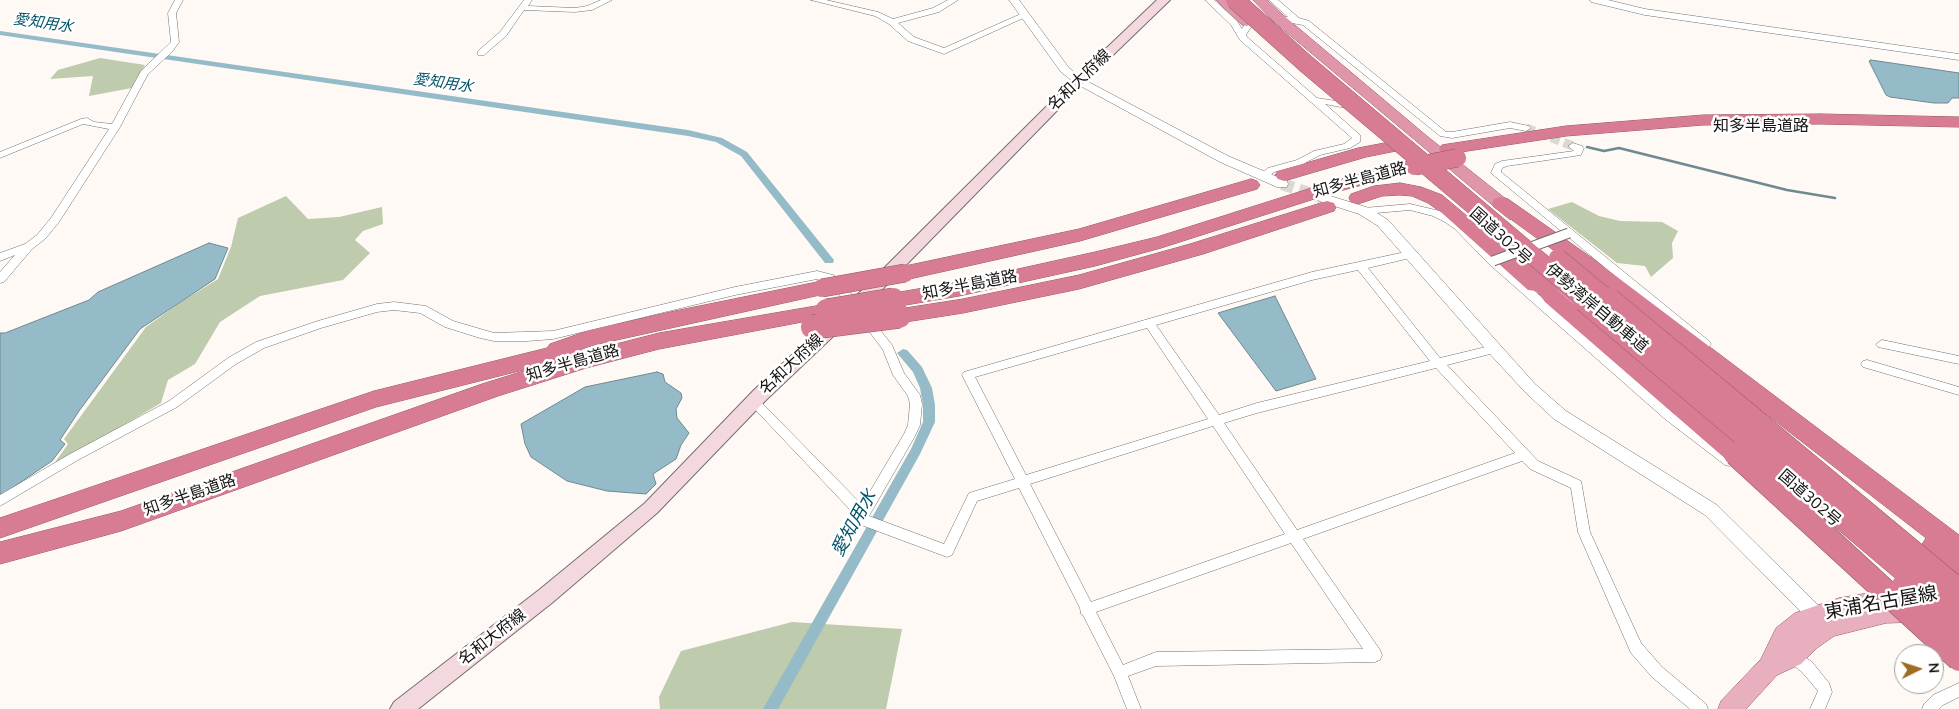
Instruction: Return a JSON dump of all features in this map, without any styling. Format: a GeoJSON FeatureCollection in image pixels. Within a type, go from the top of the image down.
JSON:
{"type":"FeatureCollection","features":[{"type":"Feature","properties":{"kind":"highway","name":"国道302号"},"geometry":{"type":"LineString","coordinates":[[1223,0],[1246,30],[1346,104],[1401,158],[1432,178],[1616,340],[1783,476],[1918,595],[1952,613],[1959,630]]}},
{"type":"Feature","properties":{"kind":"highway","name":"伊勢湾岸自動車道"},"geometry":{"type":"LineString","coordinates":[[1234,0],[1305,64],[1952,613]]}},
{"type":"Feature","properties":{"kind":"highway","name":"伊勢湾岸自動車道"},"geometry":{"type":"LineString","coordinates":[[1252,0],[1318,58],[1959,592]]}},
{"type":"Feature","properties":{"kind":"highway","name":"国道302号"},"geometry":{"type":"LineString","coordinates":[[1260,0],[1278,18],[1423,140],[1455,159],[1501,203],[1959,575]]}},
{"type":"Feature","properties":{"kind":"highway","name":"知多半島道路"},"geometry":{"type":"LineString","coordinates":[[1455,159],[1566,131],[1703,120],[1821,118],[1959,122]]}},
{"type":"Feature","properties":{"kind":"highway","name":"知多半島道路"},"geometry":{"type":"LineString","coordinates":[[0,528],[374,400],[530,360],[658,330],[822,306],[895,302],[1095,259],[1161,242],[1330,188],[1401,158],[1455,159],[1574,138],[1688,128],[1789,126],[1959,130]]}},
{"type":"Feature","properties":{"kind":"highway"},"geometry":{"type":"LineString","coordinates":[[1283,180],[1364,152],[1401,158],[1423,140]]}},
{"type":"Feature","properties":{"kind":"highway"},"geometry":{"type":"LineString","coordinates":[[1361,204],[1380,190],[1432,178],[1455,159]]}},
{"type":"Feature","properties":{"kind":"highway"},"geometry":{"type":"LineString","coordinates":[[822,306],[905,273],[1080,235],[1257,181]]}},
{"type":"Feature","properties":{"kind":"highway"},"geometry":{"type":"LineString","coordinates":[[1380,190],[1400,189],[1415,191],[1435,199],[1449,208],[1527,279],[1552,297],[1736,454],[1959,659]]}},
{"type":"Feature","properties":{"kind":"highway"},"geometry":{"type":"LineString","coordinates":[[822,306],[895,302],[963,306],[1079,282],[1196,248],[1325,202]]}},
{"type":"Feature","properties":{"kind":"highway"},"geometry":{"type":"LineString","coordinates":[[1501,203],[1558,242],[1959,549]]}},
{"type":"Feature","properties":{"kind":"highway"},"geometry":{"type":"LineString","coordinates":[[1557,257],[1851,481],[1959,567]]}},
{"type":"Feature","properties":{"kind":"highway"},"geometry":{"type":"LineString","coordinates":[[1528,262],[1552,297]]}},
{"type":"Feature","properties":{"kind":"highway","name":"知多半島道路"},"geometry":{"type":"LineString","coordinates":[[0,554],[121,521],[552,369],[659,341],[822,306]]}},
{"type":"Feature","properties":{"kind":"highway"},"geometry":{"type":"LineString","coordinates":[[1618,328],[1959,637]]}},
{"type":"Feature","properties":{"kind":"main road","name":"名和大府線"},"geometry":{"type":"LineString","coordinates":[[401,709],[546,596],[651,508],[754,402],[855,307],[1080,81],[1164,0]]}},
{"type":"Feature","properties":{"kind":"main road","name":"東浦名古屋線"},"geometry":{"type":"LineString","coordinates":[[1769,667],[1793,656],[1809,640],[1822,621],[1839,608],[1918,595],[1959,592]]}},
{"type":"Feature","properties":{"kind":"main road","name":"東浦名古屋線"},"geometry":{"type":"LineString","coordinates":[[1730,709],[1769,667],[1784,636],[1803,620],[1822,621],[1886,612],[1952,613]]}},
{"type":"Feature","properties":{"kind":"street"},"geometry":{"type":"LineString","coordinates":[[0,279],[29,246],[41,237],[56,220],[114,127],[144,73],[175,42],[172,13],[179,0]]}},
{"type":"Feature","properties":{"kind":"street"},"geometry":{"type":"LineString","coordinates":[[481,53],[502,34],[528,0]]}},
{"type":"Feature","properties":{"kind":"street"},"geometry":{"type":"LineString","coordinates":[[522,8],[575,10],[589,8],[608,0]]}},
{"type":"Feature","properties":{"kind":"street"},"geometry":{"type":"LineString","coordinates":[[815,0],[828,1],[878,14],[892,22],[911,38],[944,51],[1026,15]]}},
{"type":"Feature","properties":{"kind":"street"},"geometry":{"type":"LineString","coordinates":[[892,22],[936,10],[954,0]]}},
{"type":"Feature","properties":{"kind":"street"},"geometry":{"type":"LineString","coordinates":[[1014,0],[1065,70],[1080,81],[1224,159],[1257,181],[1283,180]]}},
{"type":"Feature","properties":{"kind":"street"},"geometry":{"type":"LineString","coordinates":[[1209,0],[1234,23],[1246,30],[1314,100],[1357,137],[1357,140],[1347,146],[1316,153],[1300,162],[1271,170],[1257,181]]}},
{"type":"Feature","properties":{"kind":"street"},"geometry":{"type":"LineString","coordinates":[[1273,0],[1297,20],[1306,24],[1443,134],[1510,125],[1526,128]]}},
{"type":"Feature","properties":{"kind":"street"},"geometry":{"type":"LineString","coordinates":[[1595,0],[1646,12],[1959,57]]}},
{"type":"Feature","properties":{"kind":"street"},"geometry":{"type":"LineString","coordinates":[[1278,18],[1297,20]]}},
{"type":"Feature","properties":{"kind":"street"},"geometry":{"type":"LineString","coordinates":[[1365,72],[1363,76],[1368,92]]}},
{"type":"Feature","properties":{"kind":"street"},"geometry":{"type":"LineString","coordinates":[[1314,100],[1346,104]]}},
{"type":"Feature","properties":{"kind":"street"},"geometry":{"type":"LineString","coordinates":[[0,155],[81,122],[87,121],[91,124],[114,127]]}},
{"type":"Feature","properties":{"kind":"street"},"geometry":{"type":"LineString","coordinates":[[1573,146],[1579,148],[1578,153],[1505,163],[1498,166],[1496,173],[1722,359],[1789,408],[1839,449]]}},
{"type":"Feature","properties":{"kind":"street"},"geometry":{"type":"LineString","coordinates":[[1325,202],[1410,207],[1436,213],[1459,227],[1493,261],[1669,416],[1726,458],[1889,599]]}},
{"type":"Feature","properties":{"kind":"street"},"geometry":{"type":"LineString","coordinates":[[1361,204],[1383,223],[1530,388],[1560,415],[1711,510],[1822,621]]}},
{"type":"Feature","properties":{"kind":"street"},"geometry":{"type":"LineString","coordinates":[[1493,261],[1569,233]]}},
{"type":"Feature","properties":{"kind":"street"},"geometry":{"type":"LineString","coordinates":[[0,257],[29,246]]}},
{"type":"Feature","properties":{"kind":"street"},"geometry":{"type":"LineString","coordinates":[[1134,709],[1120,673],[1086,610],[968,376],[1312,276],[1410,255]]}},
{"type":"Feature","properties":{"kind":"street"},"geometry":{"type":"LineString","coordinates":[[1362,266],[1437,362],[1524,455],[1534,465],[1577,485],[1584,532],[1636,648],[1656,672],[1701,709]]}},
{"type":"Feature","properties":{"kind":"street"},"geometry":{"type":"LineString","coordinates":[[0,501],[74,457],[173,404],[232,361],[260,345],[318,325],[377,308],[409,307],[422,309],[456,327],[480,334],[494,337],[528,337],[552,335],[594,326],[735,291],[817,275],[829,278],[837,283],[888,348],[899,375],[914,395],[916,404],[914,424],[909,436],[863,515],[754,402]]}},
{"type":"Feature","properties":{"kind":"street"},"geometry":{"type":"LineString","coordinates":[[1120,673],[1156,659],[1375,656],[1150,324]]}},
{"type":"Feature","properties":{"kind":"street"},"geometry":{"type":"LineString","coordinates":[[1882,344],[1959,360]]}},
{"type":"Feature","properties":{"kind":"street"},"geometry":{"type":"LineString","coordinates":[[863,519],[947,551],[972,497],[1258,408],[1494,349]]}},
{"type":"Feature","properties":{"kind":"street"},"geometry":{"type":"LineString","coordinates":[[1867,364],[1959,391]]}},
{"type":"Feature","properties":{"kind":"street"},"geometry":{"type":"LineString","coordinates":[[1086,610],[1524,455]]}},
{"type":"Feature","properties":{"kind":"street"},"geometry":{"type":"LineString","coordinates":[[1793,656],[1807,668],[1824,688],[1824,697],[1817,709]]}},
{"type":"Feature","properties":{"kind":"street"},"geometry":{"type":"LineString","coordinates":[[1929,709],[1938,700],[1959,690]]}},
{"type":"Feature","properties":{"kind":"green space"},"geometry":{"type":"Polygon","coordinates":[[[100,58],[145,65],[132,88],[89,96],[93,76],[50,79],[58,70],[100,58]]]}},
{"type":"Feature","properties":{"kind":"green space"},"geometry":{"type":"Polygon","coordinates":[[[286,196],[308,219],[339,217],[382,207],[383,224],[363,231],[355,240],[370,253],[343,280],[260,296],[220,322],[195,364],[168,380],[161,403],[51,468],[68,444],[64,439],[146,327],[218,279],[231,247],[238,218],[286,196]]]}},
{"type":"Feature","properties":{"kind":"green space"},"geometry":{"type":"Polygon","coordinates":[[[1572,202],[1599,216],[1620,221],[1662,222],[1678,231],[1672,243],[1673,258],[1651,277],[1645,266],[1617,263],[1548,209],[1572,202]]]}},
{"type":"Feature","properties":{"kind":"green space"},"geometry":{"type":"Polygon","coordinates":[[[792,622],[902,629],[886,709],[660,709],[659,697],[681,651],[792,622]]]}},
{"type":"Feature","properties":{"kind":"water"},"geometry":{"type":"Polygon","coordinates":[[[1869,61],[1959,73],[1959,98],[1952,98],[1948,103],[1934,103],[1890,97],[1886,95],[1869,61]]]}},
{"type":"Feature","properties":{"kind":"water"},"geometry":{"type":"Polygon","coordinates":[[[209,243],[228,248],[215,279],[140,329],[79,411],[60,440],[65,444],[52,461],[3,494],[0,494],[0,333],[5,333],[89,300],[98,292],[209,243]]]}},
{"type":"Feature","properties":{"kind":"water"},"geometry":{"type":"Polygon","coordinates":[[[1275,296],[1316,379],[1276,391],[1218,313],[1275,296]]]}},
{"type":"Feature","properties":{"kind":"water"},"geometry":{"type":"Polygon","coordinates":[[[657,372],[663,374],[665,382],[681,393],[682,398],[676,409],[677,418],[689,433],[681,445],[676,459],[653,474],[656,484],[646,494],[607,491],[567,481],[531,457],[525,444],[521,424],[585,387],[657,372]]]}},
{"type":"Feature","properties":{"kind":"waterway","name":"愛知用水"},"geometry":{"type":"LineString","coordinates":[[0,33],[688,133],[719,140],[744,154],[829,260]]}},
{"type":"Feature","properties":{"kind":"waterway"},"geometry":{"type":"LineString","coordinates":[[1587,147],[1604,151],[1619,148],[1787,190],[1835,198]]}},
{"type":"Feature","properties":{"kind":"waterway","name":"愛知用水"},"geometry":{"type":"LineString","coordinates":[[770,709],[916,451],[929,422],[926,388],[918,370],[903,353]]}},
{"type":"Feature","properties":{"kind":"tunnel"},"geometry":{"type":"LineString","coordinates":[[1526,128],[1573,146]]}},
{"type":"Feature","properties":{"kind":"tunnel"},"geometry":{"type":"LineString","coordinates":[[1282,184],[1321,197]]}}]}
